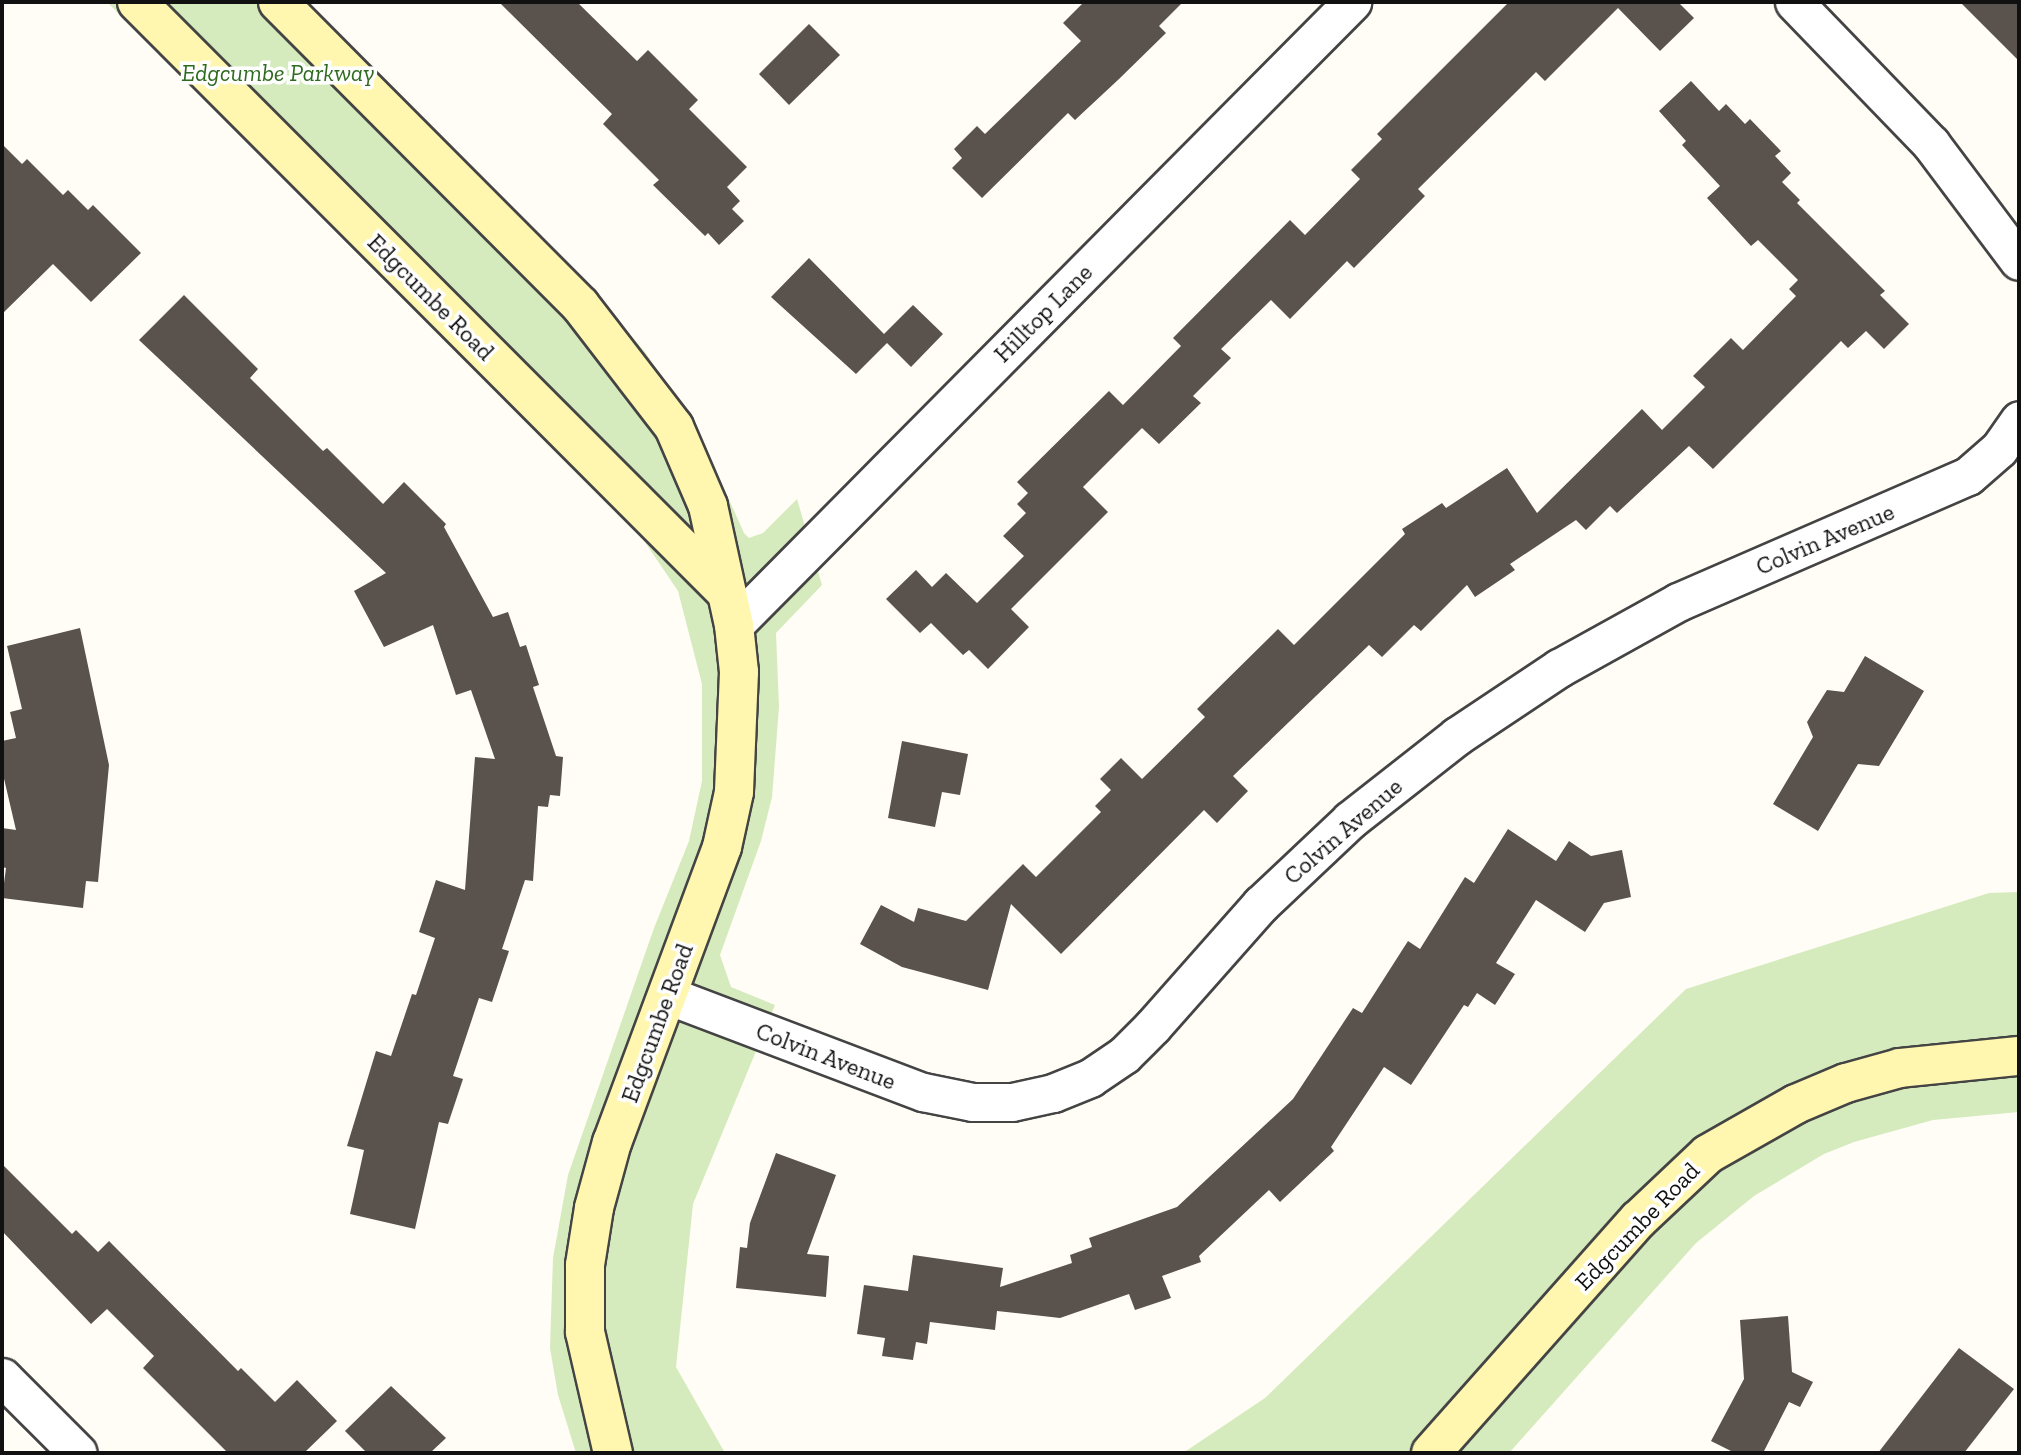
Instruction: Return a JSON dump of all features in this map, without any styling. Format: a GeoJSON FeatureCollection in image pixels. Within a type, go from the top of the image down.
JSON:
{"type":"FeatureCollection","features":[{"type":"Feature","properties":{"kind":"street","name":"Edgcumbe Road"},"geometry":{"type":"LineString","coordinates":[[137,2],[730,608]]}},
{"type":"Feature","properties":{"kind":"street","name":"Edgcumbe Road"},"geometry":{"type":"LineString","coordinates":[[278,2],[580,305],[638,376],[674,427],[708,506],[730,608],[739,672],[734,792],[722,847],[612,1142],[585,1265],[585,1332],[613,1453]]}},
{"type":"Feature","properties":{"kind":"street","name":"Hilltop Lane"},"geometry":{"type":"LineString","coordinates":[[730,608],[1352,2]]}},
{"type":"Feature","properties":{"kind":"street"},"geometry":{"type":"LineString","coordinates":[[1794,2],[1931,144],[2019,261]]}},
{"type":"Feature","properties":{"kind":"street","name":"Colvin Avenue"},"geometry":{"type":"LineString","coordinates":[[667,995],[923,1093],[972,1102],[1026,1099],[1090,1078],[1124,1055],[1261,904],[1350,820],[1457,736],[1559,667],[1678,601],[1968,476],[1999,449],[2019,420]]}},
{"type":"Feature","properties":{"kind":"street","name":"Edgcumbe Road"},"geometry":{"type":"LineString","coordinates":[[1431,1453],[1638,1220],[1708,1154],[1742,1132],[1846,1083],[1900,1068],[2019,1056]]}},
{"type":"Feature","properties":{"kind":"street"},"geometry":{"type":"LineString","coordinates":[[2,1377],[78,1453]]}},
{"type":"Feature","properties":{"kind":"green space","name":"Edgcumbe Parkway"},"geometry":{"type":"Polygon","coordinates":[[[107,2],[305,2],[579,276],[645,352],[702,439],[744,533],[749,538],[763,533],[797,499],[822,585],[776,633],[779,707],[772,797],[761,841],[720,955],[731,987],[775,1005],[693,1204],[676,1367],[725,1453],[576,1453],[558,1395],[550,1348],[553,1258],[568,1175],[654,928],[689,841],[702,781],[702,684],[678,591],[634,526],[107,2]]]}},
{"type":"Feature","properties":{"kind":"green space"},"geometry":{"type":"Polygon","coordinates":[[[2019,892],[2019,1112],[1933,1120],[1854,1142],[1824,1154],[1754,1196],[1696,1243],[1509,1453],[1183,1453],[1265,1398],[1686,989],[1989,893],[2019,892]]]}},
{"type":"Feature","properties":{"kind":"building"},"geometry":{"type":"Polygon","coordinates":[[[499,2],[577,2],[637,61],[648,50],[698,100],[689,109],[747,167],[727,187],[740,201],[732,209],[744,221],[719,245],[708,233],[705,236],[653,185],[659,180],[603,124],[612,114],[499,2]]]}},
{"type":"Feature","properties":{"kind":"building"},"geometry":{"type":"Polygon","coordinates":[[[1084,2],[1183,2],[1159,26],[1166,33],[1119,79],[1075,120],[1068,113],[982,198],[952,168],[962,158],[954,149],[977,126],[985,134],[1081,41],[1063,23],[1084,2]]]}},
{"type":"Feature","properties":{"kind":"building"},"geometry":{"type":"Polygon","coordinates":[[[1509,2],[1678,2],[1694,18],[1660,51],[1618,8],[1545,81],[1536,72],[1418,189],[1425,196],[1354,268],[1347,261],[1290,319],[1271,300],[1221,349],[1231,358],[1193,396],[1201,403],[1159,444],[1142,428],[1083,487],[1108,512],[1011,609],[1029,627],[988,669],[969,650],[963,655],[931,623],[920,633],[886,599],[916,570],[932,587],[946,573],[977,603],[1024,556],[1003,536],[1026,513],[1017,504],[1028,493],[1017,482],[1109,391],[1123,405],[1181,346],[1173,338],[1290,220],[1305,235],[1360,179],[1351,170],[1382,139],[1377,134],[1509,2]]]}},
{"type":"Feature","properties":{"kind":"building"},"geometry":{"type":"Polygon","coordinates":[[[1960,2],[2019,2],[2019,61],[1960,2]]]}},
{"type":"Feature","properties":{"kind":"building"},"geometry":{"type":"Polygon","coordinates":[[[809,24],[840,55],[789,105],[759,74],[809,24]]]}},
{"type":"Feature","properties":{"kind":"building"},"geometry":{"type":"Polygon","coordinates":[[[1691,81],[1719,111],[1726,104],[1745,124],[1750,119],[1781,151],[1775,156],[1791,173],[1782,182],[1800,200],[1797,203],[1885,291],[1880,295],[1909,324],[1884,349],[1866,331],[1848,348],[1841,341],[1713,469],[1689,446],[1617,513],[1610,506],[1586,530],[1576,520],[1510,564],[1515,570],[1475,597],[1467,585],[1421,631],[1414,625],[1382,657],[1369,645],[1233,776],[1248,791],[1217,823],[1204,810],[1061,954],[1011,904],[988,990],[902,967],[860,944],[881,905],[914,922],[918,908],[966,921],[1023,864],[1036,877],[1101,812],[1095,806],[1111,790],[1100,779],[1121,758],[1142,779],[1205,717],[1197,709],[1278,629],[1294,645],[1405,534],[1402,529],[1442,503],[1446,508],[1507,468],[1537,513],[1642,409],[1662,430],[1705,387],[1693,376],[1731,338],[1743,350],[1796,296],[1789,289],[1798,280],[1758,240],[1751,246],[1707,198],[1720,186],[1682,145],[1686,141],[1659,111],[1691,81]]]}},
{"type":"Feature","properties":{"kind":"building"},"geometry":{"type":"Polygon","coordinates":[[[2,144],[22,164],[27,159],[63,195],[68,190],[88,210],[93,205],[141,253],[91,302],[53,264],[2,314],[2,144]]]}},
{"type":"Feature","properties":{"kind":"building"},"geometry":{"type":"Polygon","coordinates":[[[809,258],[884,334],[913,305],[943,334],[911,367],[887,343],[856,374],[771,297],[809,258]]]}},
{"type":"Feature","properties":{"kind":"building"},"geometry":{"type":"Polygon","coordinates":[[[184,295],[258,369],[250,378],[323,451],[327,448],[383,504],[404,482],[446,524],[444,527],[493,617],[508,612],[520,647],[526,645],[539,685],[533,687],[556,756],[563,757],[560,796],[550,795],[548,807],[538,806],[533,881],[525,880],[502,949],[509,951],[492,1002],[479,998],[453,1076],[463,1079],[448,1124],[439,1122],[415,1229],[350,1214],[364,1150],[347,1146],[376,1051],[391,1056],[412,994],[416,995],[435,938],[419,932],[436,880],[465,890],[475,757],[495,759],[471,690],[456,695],[433,625],[384,647],[354,591],[386,573],[139,340],[184,295]]]}},
{"type":"Feature","properties":{"kind":"building"},"geometry":{"type":"Polygon","coordinates":[[[80,628],[109,765],[98,882],[86,881],[83,908],[2,898],[6,868],[2,867],[2,828],[16,830],[2,770],[2,741],[16,738],[10,712],[22,709],[7,646],[80,628]]]}},
{"type":"Feature","properties":{"kind":"building"},"geometry":{"type":"Polygon","coordinates":[[[1865,656],[1924,691],[1879,766],[1858,764],[1818,831],[1773,804],[1813,737],[1807,722],[1827,690],[1844,692],[1865,656]]]}},
{"type":"Feature","properties":{"kind":"building"},"geometry":{"type":"Polygon","coordinates":[[[902,741],[968,754],[960,795],[942,792],[935,827],[888,818],[902,741]]]}},
{"type":"Feature","properties":{"kind":"building"},"geometry":{"type":"Polygon","coordinates":[[[1508,829],[1556,861],[1569,841],[1591,856],[1622,850],[1631,897],[1604,903],[1585,932],[1536,900],[1496,963],[1515,974],[1495,1005],[1477,993],[1468,1007],[1464,1005],[1411,1085],[1384,1067],[1331,1147],[1334,1151],[1280,1202],[1269,1190],[1199,1256],[1201,1262],[1162,1276],[1171,1298],[1135,1310],[1129,1294],[1060,1318],[997,1311],[995,1330],[930,1322],[927,1344],[916,1342],[913,1360],[882,1356],[885,1338],[857,1334],[864,1285],[908,1291],[913,1255],[1003,1268],[1000,1287],[1072,1263],[1070,1255],[1092,1247],[1089,1238],[1177,1207],[1293,1099],[1353,1008],[1362,1013],[1408,941],[1420,949],[1465,877],[1474,883],[1508,829]]]}},
{"type":"Feature","properties":{"kind":"building"},"geometry":{"type":"Polygon","coordinates":[[[776,1153],[836,1175],[807,1254],[829,1256],[826,1297],[736,1288],[740,1247],[747,1248],[750,1223],[776,1153]]]}},
{"type":"Feature","properties":{"kind":"building"},"geometry":{"type":"Polygon","coordinates":[[[2,1164],[72,1234],[76,1230],[98,1252],[109,1241],[238,1371],[241,1368],[275,1402],[297,1380],[337,1421],[304,1453],[228,1453],[143,1368],[154,1356],[107,1309],[91,1324],[2,1231],[2,1164]]]}},
{"type":"Feature","properties":{"kind":"building"},"geometry":{"type":"Polygon","coordinates":[[[1788,1316],[1792,1372],[1813,1382],[1800,1407],[1789,1402],[1763,1453],[1735,1453],[1711,1441],[1744,1379],[1740,1320],[1788,1316]]]}},
{"type":"Feature","properties":{"kind":"building"},"geometry":{"type":"Polygon","coordinates":[[[1959,1348],[2014,1389],[1964,1453],[1878,1453],[1959,1348]]]}},
{"type":"Feature","properties":{"kind":"building"},"geometry":{"type":"Polygon","coordinates":[[[391,1386],[446,1438],[430,1453],[367,1453],[345,1431],[391,1386]]]}}]}
